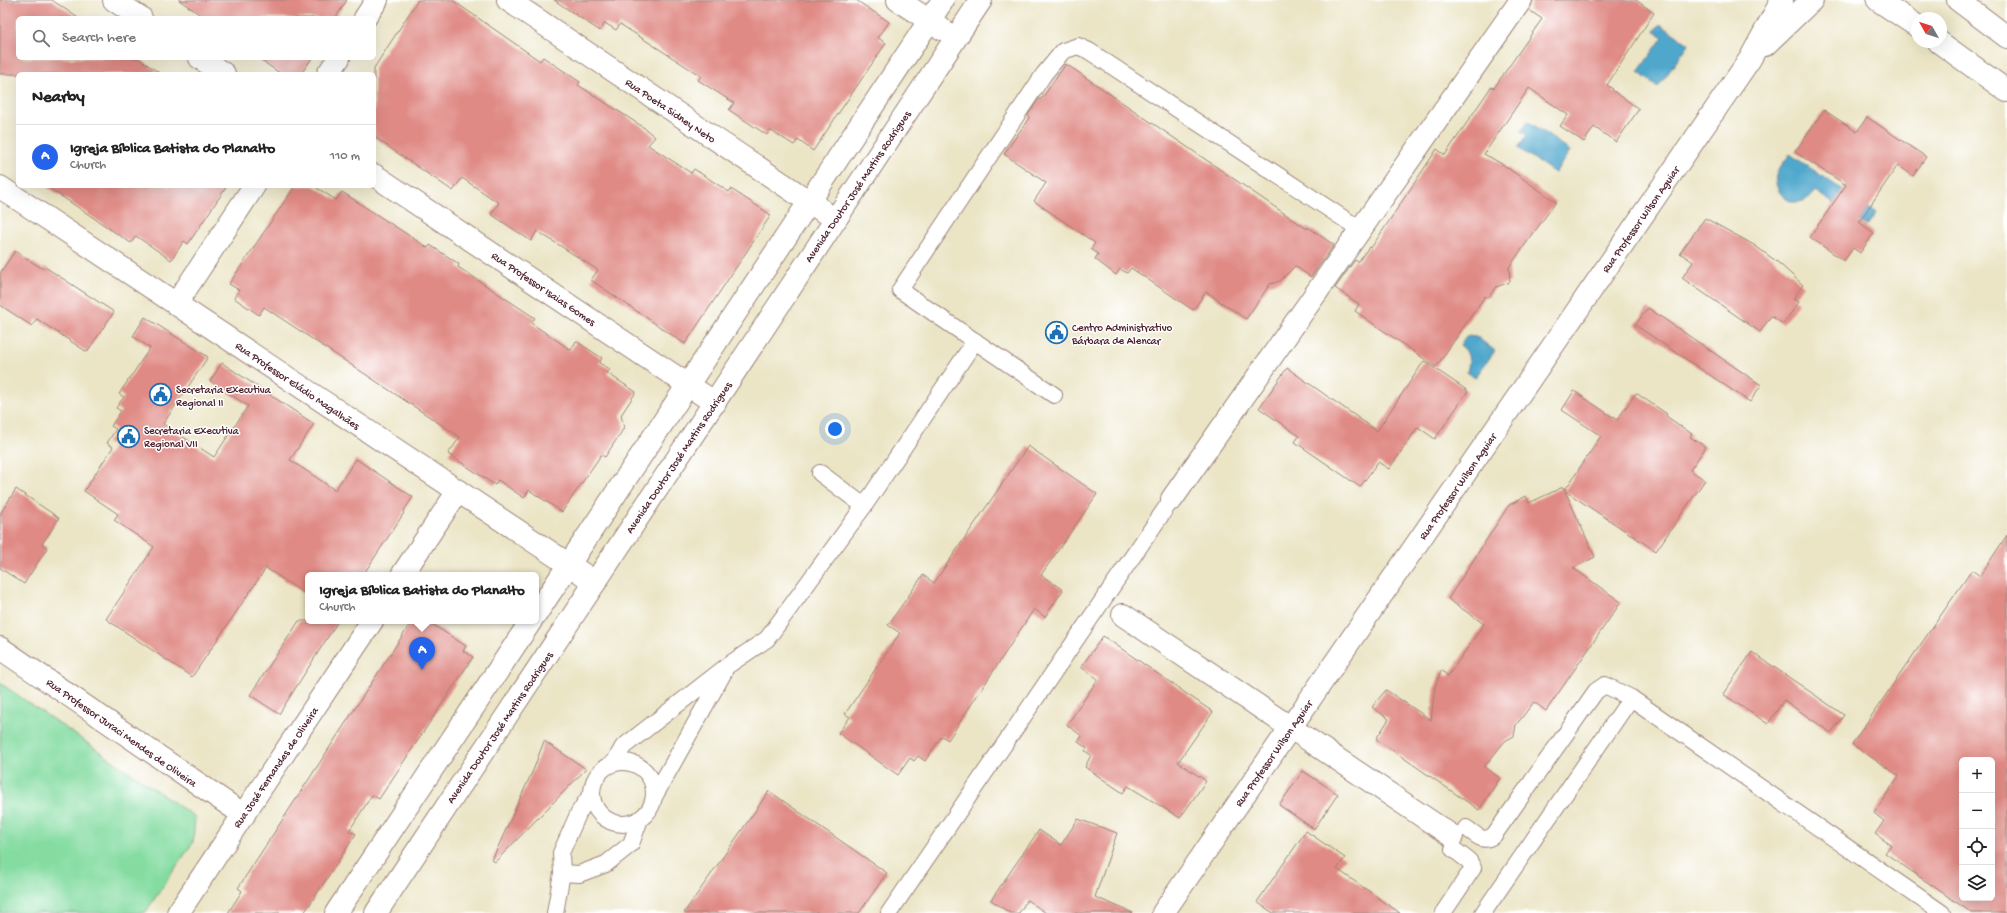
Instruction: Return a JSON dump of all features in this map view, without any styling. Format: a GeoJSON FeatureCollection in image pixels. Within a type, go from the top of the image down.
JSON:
{"type":"FeatureCollection","features":[{"type":"Feature","properties":{"kind":"street"},"geometry":{"type":"LineString","coordinates":[[114,0],[138,16]]}},
{"type":"Feature","properties":{"kind":"street"},"geometry":{"type":"LineString","coordinates":[[366,16],[377,0]]}},
{"type":"Feature","properties":{"kind":"street","name":"Rua Poeta Sidney Neto"},"geometry":{"type":"LineString","coordinates":[[508,0],[835,219]]}},
{"type":"Feature","properties":{"kind":"street"},"geometry":{"type":"LineString","coordinates":[[898,0],[955,38]]}},
{"type":"Feature","properties":{"kind":"street"},"geometry":{"type":"LineString","coordinates":[[539,610],[943,0]]}},
{"type":"Feature","properties":{"kind":"street","name":"Avenida Doutor José Martins Rodrigues"},"geometry":{"type":"LineString","coordinates":[[376,913],[981,0]]}},
{"type":"Feature","properties":{"kind":"street"},"geometry":{"type":"LineString","coordinates":[[1172,499],[1521,0]]}},
{"type":"Feature","properties":{"kind":"street"},"geometry":{"type":"LineString","coordinates":[[1750,59],[1782,0]]}},
{"type":"Feature","properties":{"kind":"street"},"geometry":{"type":"LineString","coordinates":[[1750,59],[1812,0]]}},
{"type":"Feature","properties":{"kind":"street"},"geometry":{"type":"LineString","coordinates":[[1878,0],[1911,22]]}},
{"type":"Feature","properties":{"kind":"street"},"geometry":{"type":"LineString","coordinates":[[1958,0],[2007,37]]}},
{"type":"Feature","properties":{"kind":"street"},"geometry":{"type":"LineString","coordinates":[[1947,48],[2007,91]]}},
{"type":"Feature","properties":{"kind":"street","name":"Rua Professor Wilson Aguiar"},"geometry":{"type":"LineString","coordinates":[[1163,913],[1750,59]]}},
{"type":"Feature","properties":{"kind":"street"},"geometry":{"type":"LineString","coordinates":[[203,60],[221,72]]}},
{"type":"Feature","properties":{"kind":"street"},"geometry":{"type":"LineString","coordinates":[[329,72],[338,60]]}},
{"type":"Feature","properties":{"kind":"street","name":"Rua Professor Isaias Gomes"},"geometry":{"type":"LineString","coordinates":[[376,176],[714,402]]}},
{"type":"Feature","properties":{"kind":"street","name":"Rua Professor Eládio Magalhães"},"geometry":{"type":"LineString","coordinates":[[0,187],[595,582]]}},
{"type":"Feature","properties":{"kind":"street"},"geometry":{"type":"LineString","coordinates":[[176,304],[253,188]]}},
{"type":"Feature","properties":{"kind":"street"},"geometry":{"type":"LineString","coordinates":[[404,572],[458,491]]}},
{"type":"Feature","properties":{"kind":"street"},"geometry":{"type":"LineString","coordinates":[[1123,615],[1290,728],[1457,838]]}},
{"type":"Feature","properties":{"kind":"street","name":"Rua José Fernandes de Oliveira"},"geometry":{"type":"LineString","coordinates":[[178,913],[244,816],[370,624]]}},
{"type":"Feature","properties":{"kind":"street"},"geometry":{"type":"LineString","coordinates":[[336,913],[529,624]]}},
{"type":"Feature","properties":{"kind":"street","name":"Rua Professor Juraci Mendes de Oliveira"},"geometry":{"type":"LineString","coordinates":[[0,648],[244,816]]}},
{"type":"Feature","properties":{"kind":"lane"},"geometry":{"type":"LineString","coordinates":[[1054,395],[900,290],[1054,60],[1063,51],[1070,47],[1078,46],[1089,51],[1361,230]]}},
{"type":"Feature","properties":{"kind":"lane"},"geometry":{"type":"LineString","coordinates":[[614,764],[623,747],[727,666],[767,639],[864,506],[975,341]]}},
{"type":"Feature","properties":{"kind":"lane"},"geometry":{"type":"LineString","coordinates":[[820,473],[864,506]]}},
{"type":"Feature","properties":{"kind":"lane"},"geometry":{"type":"LineString","coordinates":[[889,913],[1172,499]]}},
{"type":"Feature","properties":{"kind":"lane"},"geometry":{"type":"LineString","coordinates":[[562,874],[579,874],[606,864],[631,844],[640,820],[652,806],[654,797],[727,666]]}},
{"type":"Feature","properties":{"kind":"lane"},"geometry":{"type":"LineString","coordinates":[[1443,913],[1473,868],[1457,838],[1488,839],[1494,835],[1601,687],[1605,686],[1613,688],[1631,698],[1942,913]]}},
{"type":"Feature","properties":{"kind":"lane"},"geometry":{"type":"LineString","coordinates":[[1483,913],[1631,698]]}},
{"type":"Feature","properties":{"kind":"lane"},"geometry":{"type":"LineString","coordinates":[[640,820],[620,825],[610,822],[602,817],[595,808],[592,793],[594,781],[605,767],[614,764],[631,763],[646,772],[651,780],[654,797]]}},
{"type":"Feature","properties":{"kind":"lane"},"geometry":{"type":"LineString","coordinates":[[555,913],[562,874],[561,853],[579,812],[592,793]]}},
{"type":"Feature","properties":{"kind":"green space"},"geometry":{"type":"Polygon","coordinates":[[[0,683],[195,817],[193,842],[145,913],[0,913],[0,683]]]}},
{"type":"Feature","properties":{"kind":"water"},"geometry":{"type":"Polygon","coordinates":[[[1660,24],[1689,44],[1658,87],[1638,72],[1663,37],[1655,31],[1660,24]]]}},
{"type":"Feature","properties":{"kind":"water"},"geometry":{"type":"Polygon","coordinates":[[[1528,121],[1570,151],[1555,173],[1518,148],[1527,135],[1521,131],[1528,121]]]}},
{"type":"Feature","properties":{"kind":"water"},"geometry":{"type":"Polygon","coordinates":[[[1790,154],[1876,213],[1867,226],[1815,191],[1807,199],[1797,202],[1792,202],[1783,196],[1777,186],[1776,175],[1790,154]]]}},
{"type":"Feature","properties":{"kind":"water"},"geometry":{"type":"Polygon","coordinates":[[[1466,336],[1477,337],[1495,351],[1475,378],[1467,372],[1469,364],[1468,357],[1466,351],[1460,345],[1466,336]]]}},
{"type":"Feature","properties":{"kind":"building"},"geometry":{"type":"Polygon","coordinates":[[[0,0],[52,0],[75,16],[16,16],[16,60],[141,60],[158,72],[16,72],[16,74],[0,74],[0,0]]]}},
{"type":"Feature","properties":{"kind":"building"},"geometry":{"type":"Polygon","coordinates":[[[179,0],[347,0],[337,16],[202,16],[179,0]]]}},
{"type":"Feature","properties":{"kind":"building"},"geometry":{"type":"Polygon","coordinates":[[[418,0],[452,0],[540,61],[543,57],[580,82],[578,85],[643,127],[655,137],[648,145],[691,173],[694,169],[729,192],[731,189],[771,215],[685,344],[591,280],[598,270],[537,231],[531,241],[491,214],[499,203],[462,178],[453,191],[376,138],[376,72],[374,72],[374,68],[418,0]]]}},
{"type":"Feature","properties":{"kind":"building"},"geometry":{"type":"Polygon","coordinates":[[[554,0],[856,0],[889,22],[878,38],[886,43],[813,151],[798,140],[794,145],[770,130],[767,135],[729,110],[734,103],[698,80],[701,76],[620,24],[616,30],[605,23],[600,31],[554,0]]]}},
{"type":"Feature","properties":{"kind":"building"},"geometry":{"type":"Polygon","coordinates":[[[1533,0],[1636,0],[1654,13],[1607,85],[1639,109],[1616,142],[1594,127],[1584,142],[1560,126],[1568,115],[1529,88],[1484,154],[1502,164],[1556,202],[1509,267],[1510,282],[1496,287],[1488,298],[1485,296],[1436,367],[1355,311],[1359,304],[1335,288],[1355,260],[1358,262],[1369,247],[1371,248],[1437,149],[1445,155],[1491,87],[1494,88],[1542,19],[1529,10],[1533,0]]]}},
{"type":"Feature","properties":{"kind":"building"},"geometry":{"type":"Polygon","coordinates":[[[261,60],[311,60],[302,72],[278,72],[261,60]]]}},
{"type":"Feature","properties":{"kind":"building"},"geometry":{"type":"Polygon","coordinates":[[[1066,64],[1307,229],[1308,227],[1334,245],[1311,277],[1295,266],[1280,281],[1270,284],[1246,319],[1206,292],[1193,310],[1131,268],[1127,273],[1120,269],[1116,275],[1095,259],[1098,254],[1091,249],[1095,243],[1034,201],[1046,183],[1004,154],[1029,118],[1028,115],[1038,100],[1042,98],[1066,64]]]}},
{"type":"Feature","properties":{"kind":"building"},"geometry":{"type":"Polygon","coordinates":[[[1824,110],[1857,132],[1867,117],[1926,157],[1913,176],[1898,165],[1859,222],[1874,233],[1860,253],[1853,248],[1844,261],[1810,237],[1846,185],[1795,152],[1824,110]]]}},
{"type":"Feature","properties":{"kind":"building"},"geometry":{"type":"Polygon","coordinates":[[[49,188],[226,188],[188,244],[184,241],[171,260],[136,236],[131,243],[49,188]]]}},
{"type":"Feature","properties":{"kind":"building"},"geometry":{"type":"Polygon","coordinates":[[[294,188],[317,188],[336,200],[342,192],[428,248],[430,245],[459,264],[458,267],[535,318],[531,323],[571,350],[576,341],[602,358],[599,363],[610,369],[607,373],[636,392],[621,415],[624,428],[605,457],[601,455],[562,512],[529,490],[524,498],[498,480],[495,485],[448,454],[460,437],[264,307],[259,315],[234,298],[239,290],[229,284],[294,188]]]}},
{"type":"Feature","properties":{"kind":"building"},"geometry":{"type":"Polygon","coordinates":[[[1705,218],[1754,245],[1780,264],[1803,285],[1793,299],[1799,302],[1783,324],[1771,316],[1760,332],[1682,278],[1693,262],[1680,253],[1705,218]]]}},
{"type":"Feature","properties":{"kind":"building"},"geometry":{"type":"Polygon","coordinates":[[[15,251],[43,269],[45,267],[114,312],[87,352],[37,319],[32,326],[0,305],[0,273],[15,251]]]}},
{"type":"Feature","properties":{"kind":"building"},"geometry":{"type":"Polygon","coordinates":[[[1648,308],[1761,385],[1750,402],[1635,325],[1648,308]]]}},
{"type":"Feature","properties":{"kind":"building"},"geometry":{"type":"Polygon","coordinates":[[[145,317],[208,357],[163,424],[214,457],[248,406],[210,381],[222,363],[314,424],[290,460],[335,490],[356,459],[413,497],[365,572],[305,572],[305,594],[266,568],[192,677],[106,619],[154,547],[114,520],[118,514],[84,491],[113,447],[107,443],[116,429],[111,426],[121,411],[116,408],[124,397],[119,394],[150,348],[133,336],[145,317]]]}},
{"type":"Feature","properties":{"kind":"building"},"geometry":{"type":"Polygon","coordinates":[[[1424,361],[1468,391],[1435,439],[1418,427],[1389,469],[1378,462],[1360,487],[1295,442],[1299,436],[1259,408],[1287,368],[1377,431],[1424,361]]]}},
{"type":"Feature","properties":{"kind":"building"},"geometry":{"type":"Polygon","coordinates":[[[1574,391],[1617,420],[1636,393],[1667,414],[1666,416],[1692,434],[1690,437],[1706,447],[1690,470],[1705,480],[1656,551],[1565,491],[1595,557],[1573,568],[1621,602],[1546,711],[1534,702],[1516,725],[1514,736],[1505,741],[1484,767],[1500,778],[1479,810],[1376,739],[1389,719],[1372,707],[1386,690],[1431,720],[1435,687],[1441,670],[1448,676],[1484,624],[1448,599],[1509,505],[1526,496],[1529,503],[1563,487],[1565,490],[1601,436],[1562,410],[1574,391]]]}},
{"type":"Feature","properties":{"kind":"building"},"geometry":{"type":"Polygon","coordinates":[[[1028,446],[1097,494],[1041,575],[1063,590],[1045,617],[1034,609],[948,740],[942,736],[925,761],[918,756],[914,761],[910,758],[898,775],[838,733],[850,717],[845,714],[900,633],[888,625],[923,575],[934,583],[1028,446]]]}},
{"type":"Feature","properties":{"kind":"building"},"geometry":{"type":"Polygon","coordinates":[[[16,489],[59,518],[42,544],[47,548],[24,584],[0,568],[0,514],[16,489]]]}},
{"type":"Feature","properties":{"kind":"building"},"geometry":{"type":"Polygon","coordinates":[[[2007,535],[2007,913],[1972,913],[1885,853],[1891,845],[1875,834],[1884,821],[1874,813],[1899,776],[1852,744],[1972,570],[1980,576],[2007,535]]]}},
{"type":"Feature","properties":{"kind":"building"},"geometry":{"type":"Polygon","coordinates":[[[299,621],[305,621],[305,624],[336,624],[279,714],[250,695],[299,621]]]}},
{"type":"Feature","properties":{"kind":"building"},"geometry":{"type":"Polygon","coordinates":[[[410,624],[432,624],[466,646],[463,651],[473,657],[379,799],[372,795],[349,831],[356,834],[304,913],[228,913],[242,891],[238,888],[410,624]]]}},
{"type":"Feature","properties":{"kind":"building"},"geometry":{"type":"Polygon","coordinates":[[[1103,636],[1213,712],[1178,762],[1206,781],[1180,818],[1128,786],[1123,793],[1085,767],[1091,755],[1085,751],[1087,748],[1078,742],[1082,736],[1067,725],[1098,679],[1081,667],[1103,636]]]}},
{"type":"Feature","properties":{"kind":"building"},"geometry":{"type":"Polygon","coordinates":[[[1752,652],[1844,715],[1831,733],[1784,700],[1768,724],[1723,694],[1752,652]]]}},
{"type":"Feature","properties":{"kind":"building"},"geometry":{"type":"Polygon","coordinates":[[[544,741],[586,769],[495,862],[492,860],[534,768],[544,741]]]}},
{"type":"Feature","properties":{"kind":"building"},"geometry":{"type":"Polygon","coordinates":[[[1303,771],[1338,794],[1314,829],[1279,805],[1303,771]]]}},
{"type":"Feature","properties":{"kind":"building"},"geometry":{"type":"Polygon","coordinates":[[[769,791],[887,873],[859,913],[684,913],[769,791]]]}},
{"type":"Feature","properties":{"kind":"building"},"geometry":{"type":"Polygon","coordinates":[[[1078,819],[1117,833],[1095,897],[1133,913],[1046,913],[1027,900],[1019,913],[1010,913],[991,900],[1039,830],[1061,845],[1078,819]]]}},
{"type":"Feature","properties":{"kind":"building"},"geometry":{"type":"Polygon","coordinates":[[[1306,831],[1345,858],[1337,869],[1400,913],[1273,913],[1257,902],[1306,831]]]}},
{"type":"Feature","properties":{"kind":"place","name":"Centro Administrativo Bárbara de Alencar"},"geometry":{"type":"Point","coordinates":[1057,333]}},
{"type":"Feature","properties":{"kind":"place","name":"Secretaria Executiva Regional II"},"geometry":{"type":"Point","coordinates":[160,395]}},
{"type":"Feature","properties":{"kind":"place","name":"Secretaria Executiva Regional VII"},"geometry":{"type":"Point","coordinates":[129,436]}},
{"type":"Feature","properties":{"kind":"place","name":"Igreja Bíblica Batista do Planalto"},"geometry":{"type":"Point","coordinates":[422,670]}}]}
